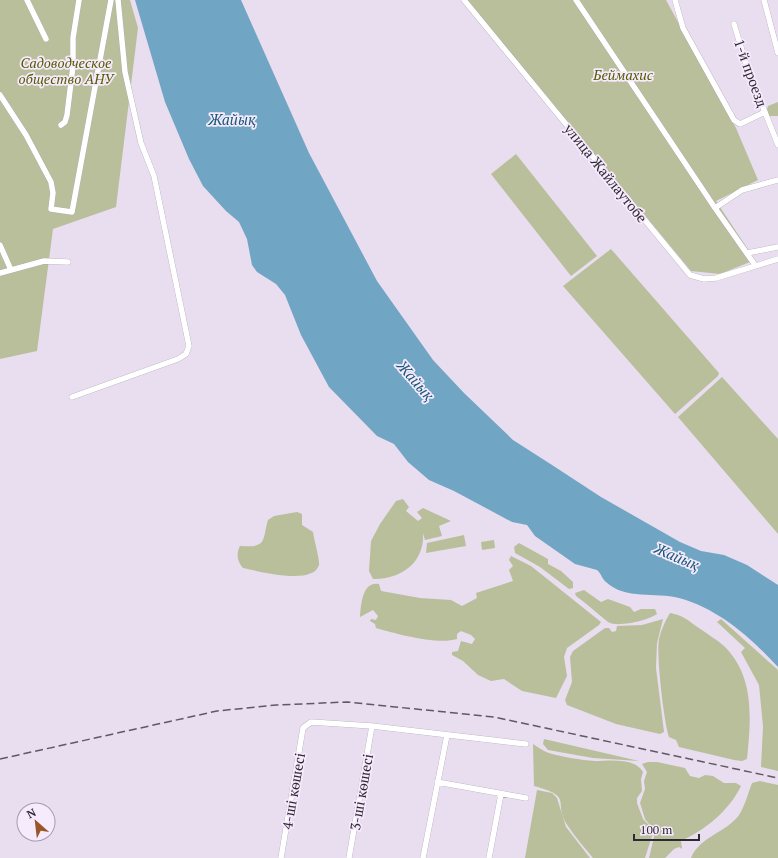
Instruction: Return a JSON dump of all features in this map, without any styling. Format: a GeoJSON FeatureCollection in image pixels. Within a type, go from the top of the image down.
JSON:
{"type":"FeatureCollection","features":[{"type":"Feature","properties":{"kind":"street"},"geometry":{"type":"LineString","coordinates":[[27,0],[46,39]]}},
{"type":"Feature","properties":{"kind":"street"},"geometry":{"type":"LineString","coordinates":[[61,125],[65,122],[67,115],[74,66],[73,38],[79,0]]}},
{"type":"Feature","properties":{"kind":"street"},"geometry":{"type":"LineString","coordinates":[[0,94],[52,182],[53,193],[51,209],[72,212],[111,0]]}},
{"type":"Feature","properties":{"kind":"street"},"geometry":{"type":"LineString","coordinates":[[72,397],[178,359],[186,354],[189,346],[154,176],[141,143],[125,72],[118,0]]}},
{"type":"Feature","properties":{"kind":"street","name":"улица Жайлаутобе"},"geometry":{"type":"LineString","coordinates":[[464,0],[690,275],[704,279],[716,278],[778,259]]}},
{"type":"Feature","properties":{"kind":"street"},"geometry":{"type":"LineString","coordinates":[[576,0],[715,208],[755,265]]}},
{"type":"Feature","properties":{"kind":"street"},"geometry":{"type":"LineString","coordinates":[[675,0],[683,28],[734,120],[740,124],[766,112]]}},
{"type":"Feature","properties":{"kind":"street"},"geometry":{"type":"LineString","coordinates":[[764,0],[778,53]]}},
{"type":"Feature","properties":{"kind":"street","name":"1-й проезд"},"geometry":{"type":"LineString","coordinates":[[734,24],[747,67],[778,145]]}},
{"type":"Feature","properties":{"kind":"street"},"geometry":{"type":"LineString","coordinates":[[715,208],[742,190],[778,180]]}},
{"type":"Feature","properties":{"kind":"street"},"geometry":{"type":"LineString","coordinates":[[0,245],[11,270]]}},
{"type":"Feature","properties":{"kind":"street"},"geometry":{"type":"LineString","coordinates":[[747,253],[778,247]]}},
{"type":"Feature","properties":{"kind":"street"},"geometry":{"type":"LineString","coordinates":[[0,273],[21,266],[44,262],[68,262]]}},
{"type":"Feature","properties":{"kind":"street","name":"4-шi көшесі"},"geometry":{"type":"LineString","coordinates":[[281,858],[304,728],[311,722],[372,726]]}},
{"type":"Feature","properties":{"kind":"street"},"geometry":{"type":"LineString","coordinates":[[372,726],[447,736],[526,744]]}},
{"type":"Feature","properties":{"kind":"street","name":"3-шi көшесі"},"geometry":{"type":"LineString","coordinates":[[349,858],[372,726]]}},
{"type":"Feature","properties":{"kind":"street"},"geometry":{"type":"LineString","coordinates":[[423,858],[447,736]]}},
{"type":"Feature","properties":{"kind":"street"},"geometry":{"type":"LineString","coordinates":[[437,782],[526,798]]}},
{"type":"Feature","properties":{"kind":"street"},"geometry":{"type":"LineString","coordinates":[[489,858],[500,794]]}},
{"type":"Feature","properties":{"kind":"green space","name":"Садоводческое общество АНУ"},"geometry":{"type":"Polygon","coordinates":[[[0,0],[130,0],[138,28],[116,207],[53,229],[37,351],[0,359],[0,0]]]}},
{"type":"Feature","properties":{"kind":"green space","name":"Беймахис"},"geometry":{"type":"Polygon","coordinates":[[[467,0],[666,0],[736,128],[758,180],[716,201],[755,260],[720,274],[691,271],[467,0]]]}},
{"type":"Feature","properties":{"kind":"green space"},"geometry":{"type":"Polygon","coordinates":[[[778,102],[778,116],[769,116],[767,110],[768,106],[778,102]]]}},
{"type":"Feature","properties":{"kind":"green space"},"geometry":{"type":"Polygon","coordinates":[[[516,154],[597,256],[571,276],[491,174],[516,154]]]}},
{"type":"Feature","properties":{"kind":"green space"},"geometry":{"type":"Polygon","coordinates":[[[611,249],[719,373],[718,376],[675,414],[563,286],[611,249]]]}},
{"type":"Feature","properties":{"kind":"green space"},"geometry":{"type":"Polygon","coordinates":[[[722,377],[778,439],[778,534],[678,417],[722,377]]]}},
{"type":"Feature","properties":{"kind":"green space"},"geometry":{"type":"Polygon","coordinates":[[[403,499],[409,507],[406,511],[418,521],[422,518],[417,512],[423,508],[451,521],[439,526],[442,536],[425,540],[423,533],[423,544],[420,553],[409,568],[401,573],[383,579],[373,579],[369,571],[371,541],[380,524],[396,501],[403,499]]]}},
{"type":"Feature","properties":{"kind":"green space"},"geometry":{"type":"Polygon","coordinates":[[[297,512],[302,514],[302,525],[313,532],[319,562],[319,565],[315,571],[307,575],[284,576],[243,568],[239,563],[238,557],[240,546],[255,546],[260,544],[264,538],[268,520],[274,516],[297,512]]]}},
{"type":"Feature","properties":{"kind":"green space"},"geometry":{"type":"Polygon","coordinates":[[[464,535],[466,546],[426,553],[427,543],[464,535]]]}},
{"type":"Feature","properties":{"kind":"green space"},"geometry":{"type":"Polygon","coordinates":[[[494,540],[495,548],[482,550],[481,542],[494,540]]]}},
{"type":"Feature","properties":{"kind":"green space"},"geometry":{"type":"Polygon","coordinates":[[[519,543],[548,559],[548,564],[561,571],[573,582],[573,588],[569,589],[540,567],[515,553],[514,547],[519,543]]]}},
{"type":"Feature","properties":{"kind":"green space"},"geometry":{"type":"Polygon","coordinates":[[[511,556],[531,566],[601,622],[567,648],[564,657],[567,676],[556,698],[522,691],[504,679],[491,681],[478,675],[463,661],[452,655],[452,652],[458,651],[461,641],[472,644],[475,639],[471,635],[461,631],[457,634],[457,639],[439,641],[428,640],[376,628],[375,624],[370,621],[371,619],[376,620],[378,616],[373,610],[360,617],[362,600],[366,590],[373,584],[379,584],[381,591],[420,598],[451,600],[462,606],[477,598],[476,593],[513,581],[509,570],[513,566],[509,560],[511,556]]]}},
{"type":"Feature","properties":{"kind":"green space"},"geometry":{"type":"Polygon","coordinates":[[[584,590],[601,602],[608,599],[630,607],[634,612],[641,609],[655,609],[657,614],[647,619],[626,624],[613,624],[608,622],[576,596],[575,593],[584,590]]]}},
{"type":"Feature","properties":{"kind":"green space"},"geometry":{"type":"Polygon","coordinates":[[[670,613],[679,615],[686,619],[721,643],[734,658],[741,671],[746,684],[749,699],[750,714],[747,759],[742,761],[734,760],[679,747],[676,740],[669,737],[661,688],[658,647],[661,632],[670,613]]]}},
{"type":"Feature","properties":{"kind":"green space"},"geometry":{"type":"Polygon","coordinates":[[[663,619],[657,643],[656,668],[664,732],[660,734],[616,724],[567,705],[565,700],[572,682],[570,657],[573,651],[605,628],[609,628],[612,632],[616,631],[617,626],[642,625],[663,619]]]}},
{"type":"Feature","properties":{"kind":"green space"},"geometry":{"type":"Polygon","coordinates":[[[721,619],[778,670],[778,771],[761,767],[763,726],[759,685],[741,652],[745,648],[717,622],[721,619]]]}},
{"type":"Feature","properties":{"kind":"green space"},"geometry":{"type":"Polygon","coordinates":[[[544,739],[639,761],[593,758],[548,750],[543,744],[544,739]]]}},
{"type":"Feature","properties":{"kind":"green space"},"geometry":{"type":"Polygon","coordinates":[[[533,744],[547,752],[560,756],[595,761],[621,761],[634,764],[639,767],[643,772],[641,779],[642,791],[637,798],[637,803],[643,819],[651,827],[653,833],[645,858],[593,858],[568,826],[564,818],[559,797],[547,790],[534,786],[533,744]]]}},
{"type":"Feature","properties":{"kind":"green space"},"geometry":{"type":"Polygon","coordinates":[[[657,762],[685,768],[690,776],[699,778],[705,775],[713,776],[724,783],[736,783],[741,786],[730,804],[716,819],[690,837],[681,841],[682,849],[679,847],[674,849],[665,858],[649,858],[655,832],[645,819],[640,803],[645,789],[644,781],[647,772],[642,764],[657,762]]]}},
{"type":"Feature","properties":{"kind":"green space"},"geometry":{"type":"Polygon","coordinates":[[[760,781],[778,785],[778,858],[691,858],[700,845],[734,821],[743,808],[752,783],[760,781]]]}},
{"type":"Feature","properties":{"kind":"green space"},"geometry":{"type":"Polygon","coordinates":[[[537,790],[552,793],[557,798],[566,827],[590,858],[525,858],[537,790]]]}},
{"type":"Feature","properties":{"kind":"water","name":"Жайық"},"geometry":{"type":"Polygon","coordinates":[[[135,0],[241,0],[309,153],[377,281],[433,360],[464,393],[513,440],[601,497],[680,542],[701,551],[724,555],[747,565],[778,585],[778,667],[733,625],[707,609],[679,598],[631,593],[614,588],[605,581],[597,570],[575,564],[535,536],[527,525],[512,522],[454,491],[429,480],[408,462],[394,444],[377,436],[329,387],[301,335],[285,295],[276,284],[257,272],[252,265],[247,239],[239,222],[226,211],[203,186],[189,159],[165,102],[135,0]]]}},
{"type":"Feature","properties":{"kind":"railway"},"geometry":{"type":"LineString","coordinates":[[0,759],[217,711],[276,705],[347,702],[494,717],[778,778]]}}]}
